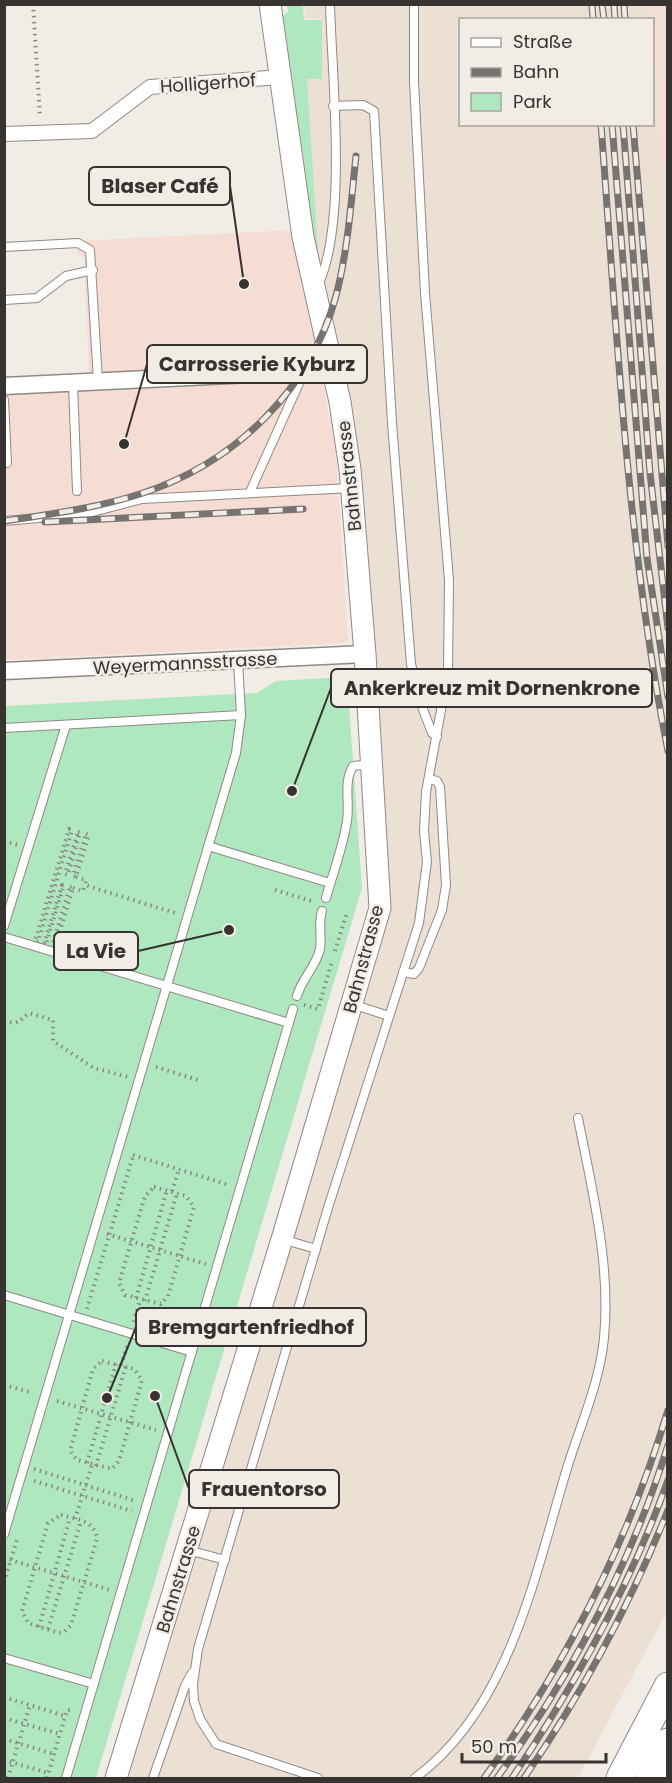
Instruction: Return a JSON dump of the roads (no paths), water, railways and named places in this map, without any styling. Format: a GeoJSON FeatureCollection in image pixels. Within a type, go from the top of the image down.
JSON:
{"type":"FeatureCollection","features":[{"type":"Feature","properties":{"kind":"main road"},"geometry":{"type":"LineString","coordinates":[[620,1779],[668,1686]]}},
{"type":"Feature","properties":{"kind":"street","name":"Bahnstrasse"},"geometry":{"type":"LineString","coordinates":[[116,1779],[282,1239],[380,908],[365,654],[352,488],[344,424],[303,237],[270,4]]}},
{"type":"Feature","properties":{"kind":"street","name":"Holligerhof"},"geometry":{"type":"LineString","coordinates":[[4,134],[92,130],[150,87],[281,77]]}},
{"type":"Feature","properties":{"kind":"street"},"geometry":{"type":"LineString","coordinates":[[4,386],[333,370]]}},
{"type":"Feature","properties":{"kind":"street","name":"Weyermannsstrasse"},"geometry":{"type":"LineString","coordinates":[[4,671],[365,654]]}},
{"type":"Feature","properties":{"kind":"lane"},"geometry":{"type":"LineString","coordinates":[[313,284],[320,281],[326,268],[333,211],[330,4]]}},
{"type":"Feature","properties":{"kind":"lane"},"geometry":{"type":"LineString","coordinates":[[153,1779],[185,1686],[195,1667],[316,1249],[403,972],[425,893],[427,862],[424,831],[429,779],[448,672],[449,580],[425,293],[414,82],[414,4]]}},
{"type":"Feature","properties":{"kind":"lane"},"geometry":{"type":"LineString","coordinates":[[333,106],[363,105],[374,111],[392,423],[411,664],[421,704],[432,734],[437,736]]}},
{"type":"Feature","properties":{"kind":"lane"},"geometry":{"type":"LineString","coordinates":[[4,247],[83,244],[92,255],[98,381]]}},
{"type":"Feature","properties":{"kind":"lane"},"geometry":{"type":"LineString","coordinates":[[4,300],[37,298],[66,276],[93,270]]}},
{"type":"Feature","properties":{"kind":"lane"},"geometry":{"type":"LineString","coordinates":[[250,492],[305,370]]}},
{"type":"Feature","properties":{"kind":"lane"},"geometry":{"type":"LineString","coordinates":[[73,382],[77,491]]}},
{"type":"Feature","properties":{"kind":"lane"},"geometry":{"type":"LineString","coordinates":[[4,400],[8,463]]}},
{"type":"Feature","properties":{"kind":"lane"},"geometry":{"type":"LineString","coordinates":[[4,521],[86,514],[142,499],[352,488]]}},
{"type":"Feature","properties":{"kind":"lane"},"geometry":{"type":"LineString","coordinates":[[4,1534],[236,753],[241,715],[238,660]]}},
{"type":"Feature","properties":{"kind":"lane"},"geometry":{"type":"LineString","coordinates":[[4,728],[241,715]]}},
{"type":"Feature","properties":{"kind":"lane"},"geometry":{"type":"LineString","coordinates":[[4,926],[66,725]]}},
{"type":"Feature","properties":{"kind":"lane"},"geometry":{"type":"LineString","coordinates":[[297,996],[303,978],[316,963],[320,948],[319,926],[347,819],[347,788],[351,768],[372,764]]}},
{"type":"Feature","properties":{"kind":"lane"},"geometry":{"type":"LineString","coordinates":[[403,972],[414,974],[419,968],[442,910],[446,885],[440,786],[437,781],[429,779]]}},
{"type":"Feature","properties":{"kind":"lane"},"geometry":{"type":"LineString","coordinates":[[208,846],[330,883]]}},
{"type":"Feature","properties":{"kind":"lane"},"geometry":{"type":"LineString","coordinates":[[4,938],[289,1023]]}},
{"type":"Feature","properties":{"kind":"lane"},"geometry":{"type":"LineString","coordinates":[[352,1004],[389,1016]]}},
{"type":"Feature","properties":{"kind":"lane"},"geometry":{"type":"LineString","coordinates":[[66,1779],[293,1009]]}},
{"type":"Feature","properties":{"kind":"lane"},"geometry":{"type":"LineString","coordinates":[[415,1779],[428,1769],[460,1733],[494,1684],[519,1624],[599,1365],[605,1317],[603,1261],[578,1118]]}},
{"type":"Feature","properties":{"kind":"lane"},"geometry":{"type":"LineString","coordinates":[[282,1239],[316,1249]]}},
{"type":"Feature","properties":{"kind":"lane"},"geometry":{"type":"LineString","coordinates":[[4,1295],[192,1352]]}},
{"type":"Feature","properties":{"kind":"lane"},"geometry":{"type":"LineString","coordinates":[[187,1550],[225,1560]]}},
{"type":"Feature","properties":{"kind":"lane"},"geometry":{"type":"LineString","coordinates":[[4,1658],[94,1684]]}},
{"type":"Feature","properties":{"kind":"lane"},"geometry":{"type":"LineString","coordinates":[[195,1667],[194,1701],[200,1719],[216,1744],[318,1779]]}},
{"type":"Feature","properties":{"kind":"railway"},"geometry":{"type":"LineString","coordinates":[[592,4],[593,18]]}},
{"type":"Feature","properties":{"kind":"railway"},"geometry":{"type":"LineString","coordinates":[[602,4],[604,18]]}},
{"type":"Feature","properties":{"kind":"railway"},"geometry":{"type":"LineString","coordinates":[[614,4],[615,18]]}},
{"type":"Feature","properties":{"kind":"railway"},"geometry":{"type":"LineString","coordinates":[[624,4],[625,18]]}},
{"type":"Feature","properties":{"kind":"railway"},"geometry":{"type":"LineString","coordinates":[[601,126],[618,360],[633,517],[642,596],[668,751]]}},
{"type":"Feature","properties":{"kind":"railway"},"geometry":{"type":"LineString","coordinates":[[612,126],[647,558],[668,697]]}},
{"type":"Feature","properties":{"kind":"railway"},"geometry":{"type":"LineString","coordinates":[[623,126],[650,473],[668,628]]}},
{"type":"Feature","properties":{"kind":"railway"},"geometry":{"type":"LineString","coordinates":[[633,126],[668,546]]}},
{"type":"Feature","properties":{"kind":"railway"},"geometry":{"type":"LineString","coordinates":[[4,521],[92,507],[143,493],[209,462],[238,442],[265,418],[308,362],[324,330],[336,296],[346,244],[356,156]]}},
{"type":"Feature","properties":{"kind":"railway"},"geometry":{"type":"LineString","coordinates":[[45,522],[303,509]]}},
{"type":"Feature","properties":{"kind":"railway"},"geometry":{"type":"LineString","coordinates":[[484,1778],[541,1692],[591,1602],[634,1508],[668,1410]]}},
{"type":"Feature","properties":{"kind":"railway"},"geometry":{"type":"LineString","coordinates":[[497,1778],[549,1700],[596,1619],[636,1533],[668,1445]]}},
{"type":"Feature","properties":{"kind":"railway"},"geometry":{"type":"LineString","coordinates":[[512,1778],[558,1707],[619,1597],[668,1480]]}},
{"type":"Feature","properties":{"kind":"railway"},"geometry":{"type":"LineString","coordinates":[[524,1778],[566,1714],[604,1648],[638,1580],[668,1510]]}},
{"type":"Feature","properties":{"kind":"place","name":"Blaser Café"},"geometry":{"type":"Point","coordinates":[244,284]}},
{"type":"Feature","properties":{"kind":"place","name":"Carrosserie Kyburz"},"geometry":{"type":"Point","coordinates":[124,444]}},
{"type":"Feature","properties":{"kind":"place","name":"Ankerkreuz mit Dornenkrone"},"geometry":{"type":"Point","coordinates":[292,791]}},
{"type":"Feature","properties":{"kind":"place","name":"La Vie"},"geometry":{"type":"Point","coordinates":[229,930]}},
{"type":"Feature","properties":{"kind":"place","name":"Frauentorso"},"geometry":{"type":"Point","coordinates":[155,1396]}},
{"type":"Feature","properties":{"kind":"place","name":"Bremgartenfriedhof"},"geometry":{"type":"Point","coordinates":[107,1398]}}]}
